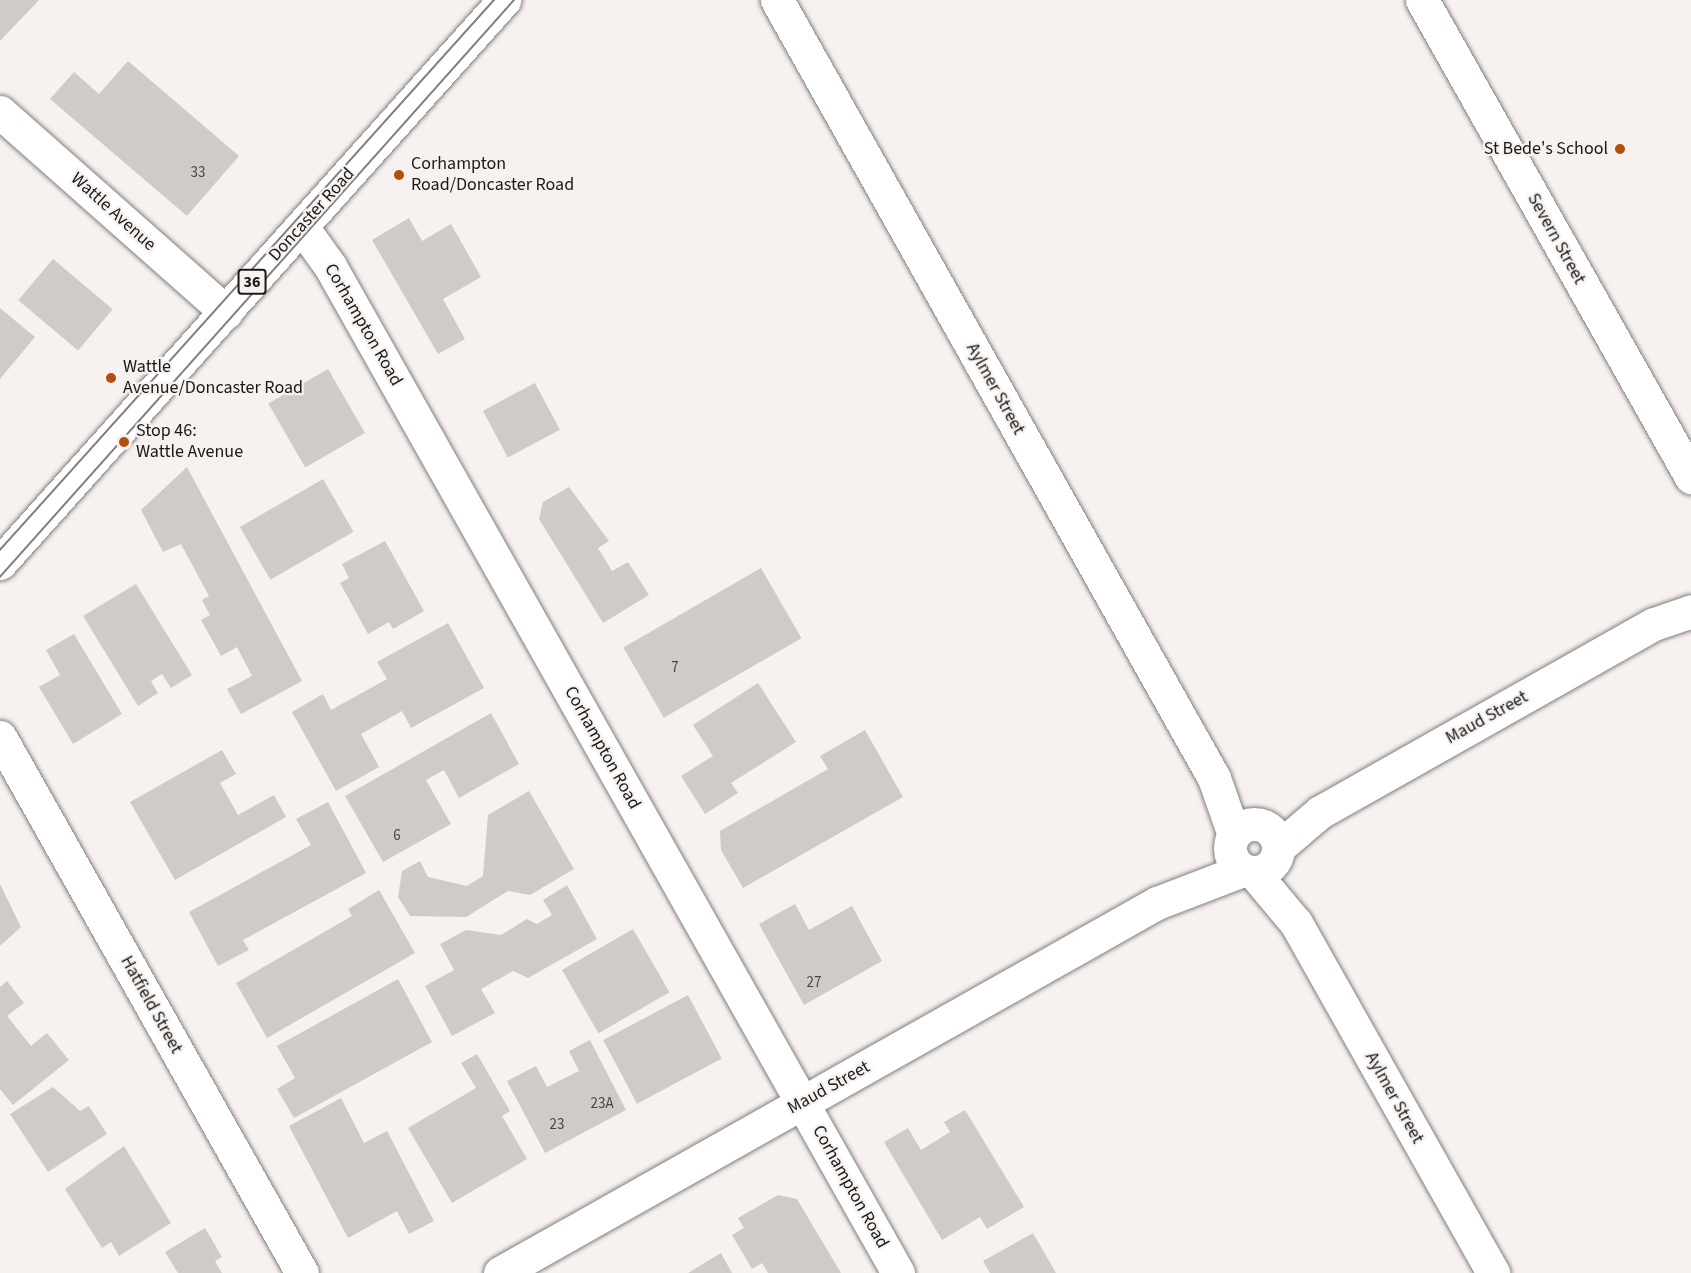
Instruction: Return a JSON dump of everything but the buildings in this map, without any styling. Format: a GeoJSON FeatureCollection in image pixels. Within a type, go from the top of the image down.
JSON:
{"type":"FeatureCollection","features":[{"type":"Feature","properties":{"kind":"street","name":"Doncaster Road"},"geometry":{"type":"LineString","coordinates":[[0,563],[504,0]]}},
{"type":"Feature","properties":{"kind":"street","name":"Aylmer Street"},"geometry":{"type":"LineString","coordinates":[[777,0],[1493,1273]]}},
{"type":"Feature","properties":{"kind":"street","name":"Severn Street"},"geometry":{"type":"LineString","coordinates":[[1422,0],[1691,477]]}},
{"type":"Feature","properties":{"kind":"street","name":"Wattle Avenue"},"geometry":{"type":"LineString","coordinates":[[0,112],[226,312]]}},
{"type":"Feature","properties":{"kind":"street","name":"Corhampton Road"},"geometry":{"type":"LineString","coordinates":[[302,227],[330,266],[898,1273]]}},
{"type":"Feature","properties":{"kind":"street","name":"Maud Street"},"geometry":{"type":"LineString","coordinates":[[1654,624],[1691,592]]}},
{"type":"Feature","properties":{"kind":"street","name":"Maud Street"},"geometry":{"type":"LineString","coordinates":[[500,1273],[1654,624],[1691,610]]}},
{"type":"Feature","properties":{"kind":"street","name":"Hatfield Street"},"geometry":{"type":"LineString","coordinates":[[0,737],[302,1273]]}},
{"type":"Feature","properties":{"kind":"tram line"},"geometry":{"type":"LineString","coordinates":[[0,550],[494,0]]}},
{"type":"Feature","properties":{"kind":"tram line"},"geometry":{"type":"LineString","coordinates":[[0,577],[514,0]]}},
{"type":"Feature","properties":{"kind":"place","name":"St Bede's School"},"geometry":{"type":"Point","coordinates":[1620,149]}},
{"type":"Feature","properties":{"kind":"place","name":"Corhampton Road/Doncaster Road"},"geometry":{"type":"Point","coordinates":[399,175]}},
{"type":"Feature","properties":{"kind":"place","name":"Wattle Avenue/Doncaster Road"},"geometry":{"type":"Point","coordinates":[111,378]}},
{"type":"Feature","properties":{"kind":"place","name":"Stop 46: Wattle Avenue"},"geometry":{"type":"Point","coordinates":[124,442]}}]}
